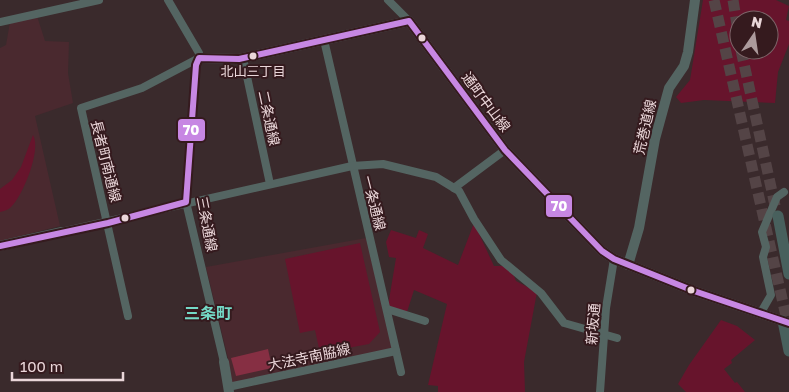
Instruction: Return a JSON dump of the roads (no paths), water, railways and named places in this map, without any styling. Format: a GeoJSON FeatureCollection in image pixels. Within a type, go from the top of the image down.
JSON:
{"type":"FeatureCollection","features":[{"type":"Feature","properties":{"kind":"main road"},"geometry":{"type":"LineString","coordinates":[[778,216],[789,274]]}},
{"type":"Feature","properties":{"kind":"main road"},"geometry":{"type":"LineString","coordinates":[[786,322],[789,351]]}},
{"type":"Feature","properties":{"kind":"street"},"geometry":{"type":"LineString","coordinates":[[0,22],[99,0]]}},
{"type":"Feature","properties":{"kind":"street"},"geometry":{"type":"LineString","coordinates":[[168,0],[199,53],[199,58],[218,60],[243,58],[409,21]]}},
{"type":"Feature","properties":{"kind":"street"},"geometry":{"type":"LineString","coordinates":[[388,0],[409,21]]}},
{"type":"Feature","properties":{"kind":"street","name":"荒巻道線"},"geometry":{"type":"LineString","coordinates":[[628,265],[639,228],[655,139],[669,88],[684,66],[688,52],[695,0]]}},
{"type":"Feature","properties":{"kind":"street","name":"通町中山線"},"geometry":{"type":"LineString","coordinates":[[409,21],[505,150],[558,204],[583,233],[614,259],[694,291],[786,322]]}},
{"type":"Feature","properties":{"kind":"street","name":"一条通線"},"geometry":{"type":"LineString","coordinates":[[324,40],[401,372]]}},
{"type":"Feature","properties":{"kind":"street","name":"三条通線"},"geometry":{"type":"LineString","coordinates":[[199,58],[196,65],[186,202],[224,362],[228,390]]}},
{"type":"Feature","properties":{"kind":"street","name":"長者町南通線"},"geometry":{"type":"LineString","coordinates":[[128,316],[80,108],[142,88],[199,58]]}},
{"type":"Feature","properties":{"kind":"street","name":"二条通線"},"geometry":{"type":"LineString","coordinates":[[243,58],[270,184]]}},
{"type":"Feature","properties":{"kind":"street"},"geometry":{"type":"LineString","coordinates":[[454,188],[505,150]]}},
{"type":"Feature","properties":{"kind":"street"},"geometry":{"type":"LineString","coordinates":[[0,246],[108,223],[186,202],[352,166],[383,164],[436,178],[459,191],[474,219],[501,260],[541,293],[564,323],[617,338]]}},
{"type":"Feature","properties":{"kind":"street"},"geometry":{"type":"LineString","coordinates":[[760,314],[771,295],[763,257],[766,247],[762,232],[776,197],[784,192]]}},
{"type":"Feature","properties":{"kind":"street","name":"新坂通"},"geometry":{"type":"LineString","coordinates":[[600,392],[604,335],[614,259]]}},
{"type":"Feature","properties":{"kind":"street"},"geometry":{"type":"LineString","coordinates":[[387,309],[425,321]]}},
{"type":"Feature","properties":{"kind":"street","name":"大法寺南脇線"},"geometry":{"type":"LineString","coordinates":[[228,390],[396,351]]}},
{"type":"Feature","properties":{"kind":"tunnel"},"geometry":{"type":"LineString","coordinates":[[714,0],[789,329]]}},
{"type":"Feature","properties":{"kind":"tunnel"},"geometry":{"type":"LineString","coordinates":[[733,0],[735,10]]}},
{"type":"Feature","properties":{"kind":"tunnel"},"geometry":{"type":"LineString","coordinates":[[743,60],[776,210]]}},
{"type":"Feature","properties":{"kind":"place","name":"北山三丁目"},"geometry":{"type":"Point","coordinates":[253,56]}},
{"type":"Feature","properties":{"kind":"district","name":"三条町"},"geometry":{"type":"Point","coordinates":[208,313]}}]}
